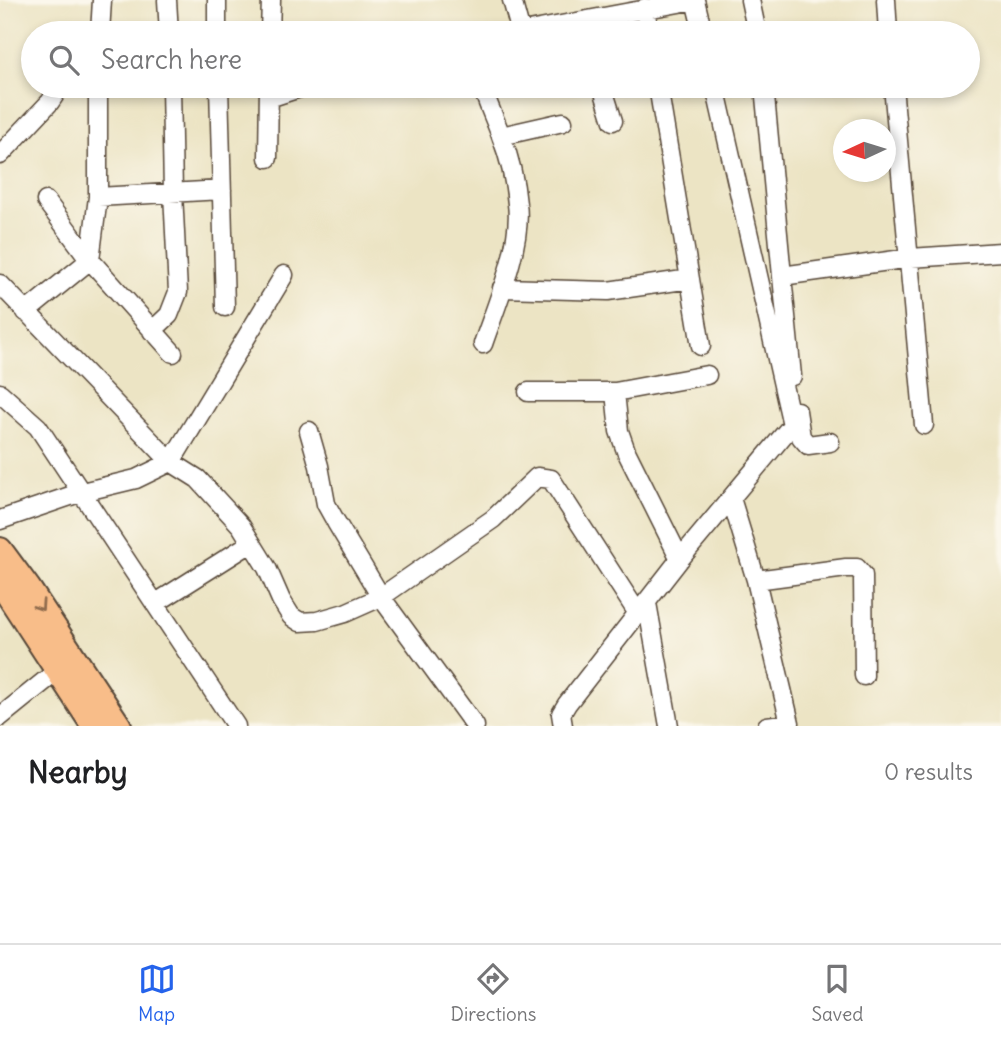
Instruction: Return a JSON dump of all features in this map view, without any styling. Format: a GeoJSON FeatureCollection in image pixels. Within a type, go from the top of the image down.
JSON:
{"type":"FeatureCollection","features":[{"type":"Feature","properties":{"kind":"highway"},"geometry":{"type":"LineString","coordinates":[[0,550],[119,726]]}},
{"type":"Feature","properties":{"kind":"highway"},"geometry":{"type":"LineString","coordinates":[[4,597],[94,726]]}},
{"type":"Feature","properties":{"kind":"street"},"geometry":{"type":"LineString","coordinates":[[101,21],[102,0]]}},
{"type":"Feature","properties":{"kind":"street"},"geometry":{"type":"LineString","coordinates":[[167,0],[168,21]]}},
{"type":"Feature","properties":{"kind":"street"},"geometry":{"type":"LineString","coordinates":[[216,0],[217,21]]}},
{"type":"Feature","properties":{"kind":"street"},"geometry":{"type":"LineString","coordinates":[[270,21],[271,0]]}},
{"type":"Feature","properties":{"kind":"street"},"geometry":{"type":"LineString","coordinates":[[512,0],[516,21]]}},
{"type":"Feature","properties":{"kind":"street"},"geometry":{"type":"LineString","coordinates":[[604,21],[645,8],[695,0],[700,21]]}},
{"type":"Feature","properties":{"kind":"street"},"geometry":{"type":"LineString","coordinates":[[750,0],[754,21]]}},
{"type":"Feature","properties":{"kind":"street"},"geometry":{"type":"LineString","coordinates":[[886,0],[887,21]]}},
{"type":"Feature","properties":{"kind":"street"},"geometry":{"type":"LineString","coordinates":[[645,8],[647,21]]}},
{"type":"Feature","properties":{"kind":"street"},"geometry":{"type":"LineString","coordinates":[[0,155],[53,98]]}},
{"type":"Feature","properties":{"kind":"street"},"geometry":{"type":"LineString","coordinates":[[26,312],[90,260],[98,197],[98,98]]}},
{"type":"Feature","properties":{"kind":"street"},"geometry":{"type":"LineString","coordinates":[[152,331],[169,315],[178,292],[172,98]]}},
{"type":"Feature","properties":{"kind":"street"},"geometry":{"type":"LineString","coordinates":[[219,98],[225,307]]}},
{"type":"Feature","properties":{"kind":"street"},"geometry":{"type":"LineString","coordinates":[[268,158],[269,98]]}},
{"type":"Feature","properties":{"kind":"street"},"geometry":{"type":"LineString","coordinates":[[483,344],[502,288],[516,230],[518,205],[501,136],[485,98]]}},
{"type":"Feature","properties":{"kind":"street"},"geometry":{"type":"LineString","coordinates":[[606,98],[613,121]]}},
{"type":"Feature","properties":{"kind":"street"},"geometry":{"type":"LineString","coordinates":[[659,98],[701,346]]}},
{"type":"Feature","properties":{"kind":"street"},"geometry":{"type":"LineString","coordinates":[[563,726],[561,714],[567,704],[680,559],[792,425],[718,98]]}},
{"type":"Feature","properties":{"kind":"street"},"geometry":{"type":"LineString","coordinates":[[765,98],[790,361],[801,437],[808,445],[830,442]]}},
{"type":"Feature","properties":{"kind":"street"},"geometry":{"type":"LineString","coordinates":[[894,98],[924,425]]}},
{"type":"Feature","properties":{"kind":"street"},"geometry":{"type":"LineString","coordinates":[[501,136],[563,122]]}},
{"type":"Feature","properties":{"kind":"street"},"geometry":{"type":"LineString","coordinates":[[98,197],[222,190]]}},
{"type":"Feature","properties":{"kind":"street"},"geometry":{"type":"LineString","coordinates":[[46,201],[90,260],[173,353]]}},
{"type":"Feature","properties":{"kind":"street"},"geometry":{"type":"LineString","coordinates":[[782,276],[909,258],[1001,252]]}},
{"type":"Feature","properties":{"kind":"street"},"geometry":{"type":"LineString","coordinates":[[0,520],[82,492],[136,479],[171,462],[284,275]]}},
{"type":"Feature","properties":{"kind":"street"},"geometry":{"type":"LineString","coordinates":[[502,288],[608,291],[690,279]]}},
{"type":"Feature","properties":{"kind":"street"},"geometry":{"type":"LineString","coordinates":[[0,284],[171,462],[198,479],[241,526],[267,568],[291,617],[300,622],[317,621],[382,597],[493,519],[537,477],[551,480],[642,608],[668,726]]}},
{"type":"Feature","properties":{"kind":"street"},"geometry":{"type":"LineString","coordinates":[[528,392],[615,392],[707,375]]}},
{"type":"Feature","properties":{"kind":"street"},"geometry":{"type":"LineString","coordinates":[[615,392],[619,431],[626,452],[680,559]]}},
{"type":"Feature","properties":{"kind":"street"},"geometry":{"type":"LineString","coordinates":[[0,393],[38,427],[236,726]]}},
{"type":"Feature","properties":{"kind":"street"},"geometry":{"type":"LineString","coordinates":[[309,431],[326,504],[382,597],[475,726]]}},
{"type":"Feature","properties":{"kind":"street"},"geometry":{"type":"LineString","coordinates":[[731,498],[756,580],[791,724],[767,726]]}},
{"type":"Feature","properties":{"kind":"street"},"geometry":{"type":"LineString","coordinates":[[156,603],[251,543]]}},
{"type":"Feature","properties":{"kind":"street"},"geometry":{"type":"LineString","coordinates":[[756,580],[857,568],[863,575],[864,676]]}},
{"type":"Feature","properties":{"kind":"street"},"geometry":{"type":"LineString","coordinates":[[0,717],[57,671]]}}]}
